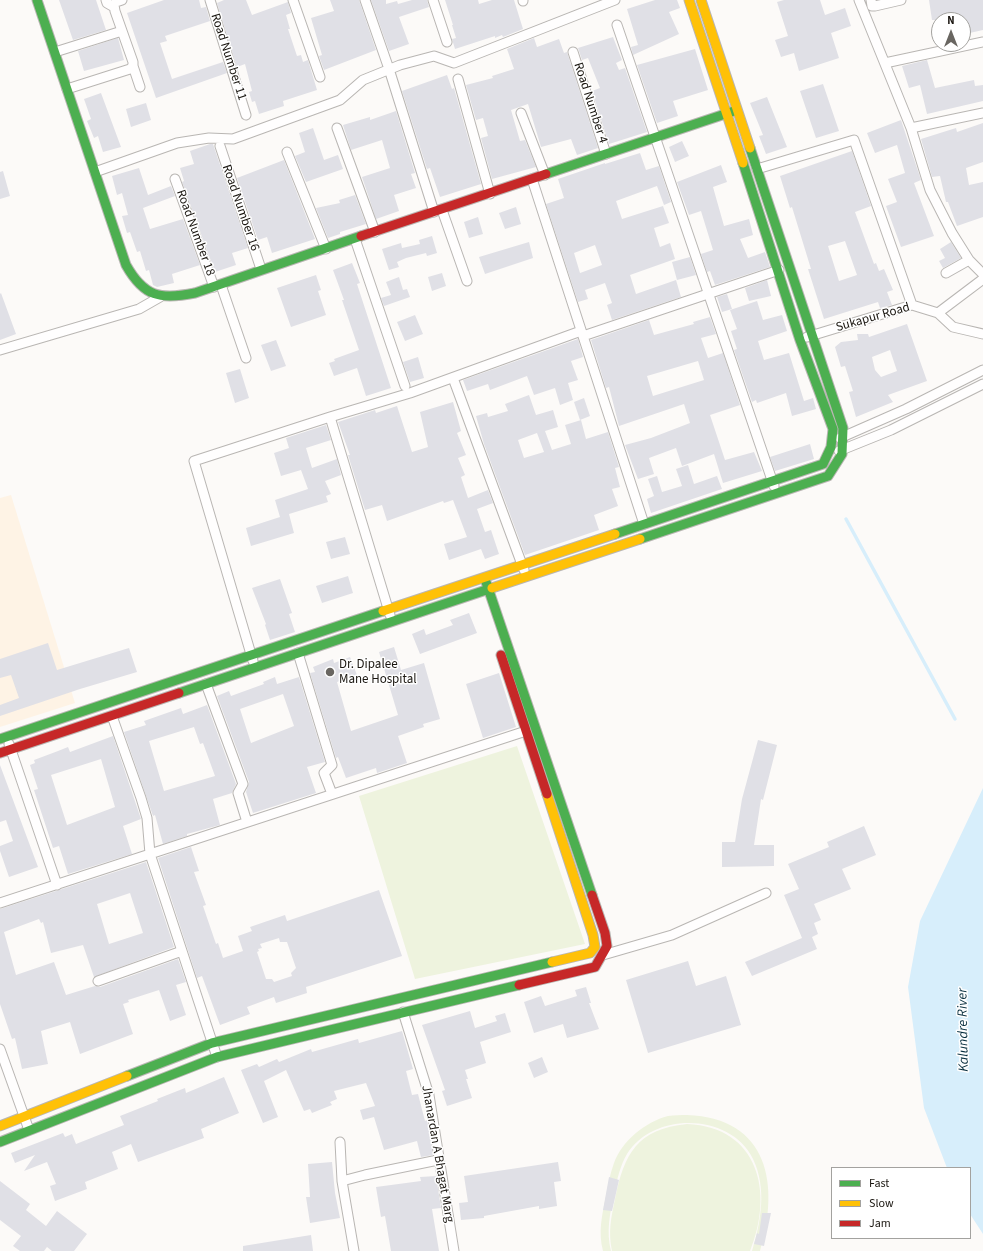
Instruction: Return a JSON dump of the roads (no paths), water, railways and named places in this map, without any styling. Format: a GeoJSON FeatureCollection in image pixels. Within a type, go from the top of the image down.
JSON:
{"type":"FeatureCollection","features":[{"type":"Feature","properties":{"kind":"street"},"geometry":{"type":"LineString","coordinates":[[37,0],[126,265],[133,278],[143,289],[160,297]]}},
{"type":"Feature","properties":{"kind":"street"},"geometry":{"type":"LineString","coordinates":[[106,0],[107,3],[114,7],[140,87]]}},
{"type":"Feature","properties":{"kind":"street"},"geometry":{"type":"LineString","coordinates":[[114,7],[116,2],[122,0]]}},
{"type":"Feature","properties":{"kind":"street","name":"Road Number 11"},"geometry":{"type":"LineString","coordinates":[[210,0],[246,115]]}},
{"type":"Feature","properties":{"kind":"street"},"geometry":{"type":"LineString","coordinates":[[293,0],[320,77]]}},
{"type":"Feature","properties":{"kind":"street"},"geometry":{"type":"LineString","coordinates":[[365,0],[438,211],[467,281]]}},
{"type":"Feature","properties":{"kind":"street"},"geometry":{"type":"LineString","coordinates":[[433,0],[447,42]]}},
{"type":"Feature","properties":{"kind":"street"},"geometry":{"type":"LineString","coordinates":[[57,885],[11,750],[3,738],[480,580],[823,464],[830,455],[833,441],[832,429],[800,340],[779,270],[689,0]]}},
{"type":"Feature","properties":{"kind":"street"},"geometry":{"type":"LineString","coordinates":[[0,753],[828,476],[840,461],[843,450],[844,428],[701,0]]}},
{"type":"Feature","properties":{"kind":"street"},"geometry":{"type":"LineString","coordinates":[[859,0],[911,128],[930,190],[952,233],[969,260],[983,274]]}},
{"type":"Feature","properties":{"kind":"street"},"geometry":{"type":"LineString","coordinates":[[871,0],[872,6],[875,6],[901,0]]}},
{"type":"Feature","properties":{"kind":"street"},"geometry":{"type":"LineString","coordinates":[[95,172],[177,143],[209,138],[233,139],[340,100],[363,80],[390,69],[434,56],[454,63],[612,1]]}},
{"type":"Feature","properties":{"kind":"street"},"geometry":{"type":"LineString","coordinates":[[694,16],[705,12]]}},
{"type":"Feature","properties":{"kind":"street"},"geometry":{"type":"LineString","coordinates":[[617,25],[657,137],[708,294],[777,493]]}},
{"type":"Feature","properties":{"kind":"street"},"geometry":{"type":"LineString","coordinates":[[55,52],[122,31]]}},
{"type":"Feature","properties":{"kind":"street"},"geometry":{"type":"LineString","coordinates":[[885,63],[983,42]]}},
{"type":"Feature","properties":{"kind":"street","name":"Road Number 4"},"geometry":{"type":"LineString","coordinates":[[573,52],[606,154]]}},
{"type":"Feature","properties":{"kind":"street"},"geometry":{"type":"LineString","coordinates":[[68,90],[130,69],[133,66]]}},
{"type":"Feature","properties":{"kind":"street"},"geometry":{"type":"LineString","coordinates":[[458,79],[490,194]]}},
{"type":"Feature","properties":{"kind":"street"},"geometry":{"type":"LineString","coordinates":[[0,350],[139,309],[160,297],[181,295],[218,286],[261,269],[326,249],[737,110]]}},
{"type":"Feature","properties":{"kind":"street"},"geometry":{"type":"LineString","coordinates":[[521,113],[545,175]]}},
{"type":"Feature","properties":{"kind":"street"},"geometry":{"type":"LineString","coordinates":[[911,128],[983,113]]}},
{"type":"Feature","properties":{"kind":"street"},"geometry":{"type":"LineString","coordinates":[[337,128],[375,232]]}},
{"type":"Feature","properties":{"kind":"street"},"geometry":{"type":"LineString","coordinates":[[757,169],[854,140],[912,305]]}},
{"type":"Feature","properties":{"kind":"street","name":"Road Number 16"},"geometry":{"type":"LineString","coordinates":[[220,146],[240,212],[261,269]]}},
{"type":"Feature","properties":{"kind":"street"},"geometry":{"type":"LineString","coordinates":[[287,152],[326,249]]}},
{"type":"Feature","properties":{"kind":"street"},"geometry":{"type":"LineString","coordinates":[[532,179],[644,524]]}},
{"type":"Feature","properties":{"kind":"street","name":"Road Number 18"},"geometry":{"type":"LineString","coordinates":[[175,180],[246,358]]}},
{"type":"Feature","properties":{"kind":"street"},"geometry":{"type":"LineString","coordinates":[[355,239],[405,386]]}},
{"type":"Feature","properties":{"kind":"street"},"geometry":{"type":"LineString","coordinates":[[946,273],[969,260]]}},
{"type":"Feature","properties":{"kind":"street"},"geometry":{"type":"LineString","coordinates":[[255,668],[194,461],[410,393],[582,333],[708,294],[779,270]]}},
{"type":"Feature","properties":{"kind":"street"},"geometry":{"type":"LineString","coordinates":[[983,279],[938,314],[953,327],[983,334]]}},
{"type":"Feature","properties":{"kind":"street","name":"Sukapur Road"},"geometry":{"type":"LineString","coordinates":[[800,340],[912,305],[938,314]]}},
{"type":"Feature","properties":{"kind":"street"},"geometry":{"type":"LineString","coordinates":[[833,441],[900,412],[983,370]]}},
{"type":"Feature","properties":{"kind":"street"},"geometry":{"type":"LineString","coordinates":[[453,378],[527,577]]}},
{"type":"Feature","properties":{"kind":"street"},"geometry":{"type":"LineString","coordinates":[[830,455],[897,427],[983,384]]}},
{"type":"Feature","properties":{"kind":"street"},"geometry":{"type":"LineString","coordinates":[[330,417],[392,622]]}},
{"type":"Feature","properties":{"kind":"street"},"geometry":{"type":"LineString","coordinates":[[0,1142],[217,1057],[595,967],[603,955],[606,946],[604,933],[480,580]]}},
{"type":"Feature","properties":{"kind":"street"},"geometry":{"type":"LineString","coordinates":[[0,1126],[212,1042],[590,954],[595,947],[593,935],[526,731],[484,591]]}},
{"type":"Feature","properties":{"kind":"street"},"geometry":{"type":"LineString","coordinates":[[298,654],[332,765],[324,773],[332,794]]}},
{"type":"Feature","properties":{"kind":"street"},"geometry":{"type":"LineString","coordinates":[[206,684],[243,784],[238,793],[247,822]]}},
{"type":"Feature","properties":{"kind":"street"},"geometry":{"type":"LineString","coordinates":[[112,716],[141,798],[146,818],[150,854],[217,1057]]}},
{"type":"Feature","properties":{"kind":"street"},"geometry":{"type":"LineString","coordinates":[[0,903],[526,731]]}},
{"type":"Feature","properties":{"kind":"street"},"geometry":{"type":"LineString","coordinates":[[603,955],[672,935],[766,893]]}},
{"type":"Feature","properties":{"kind":"street"},"geometry":{"type":"LineString","coordinates":[[98,981],[182,951]]}},
{"type":"Feature","properties":{"kind":"street"},"geometry":{"type":"LineString","coordinates":[[500,975],[504,989]]}},
{"type":"Feature","properties":{"kind":"street","name":"Jhanardan A Bhagat Marg"},"geometry":{"type":"LineString","coordinates":[[403,1012],[429,1095],[438,1160],[454,1251]]}},
{"type":"Feature","properties":{"kind":"street"},"geometry":{"type":"LineString","coordinates":[[0,1049],[23,1117],[29,1130]]}},
{"type":"Feature","properties":{"kind":"street"},"geometry":{"type":"LineString","coordinates":[[340,1142],[342,1181],[354,1251]]}},
{"type":"Feature","properties":{"kind":"street"},"geometry":{"type":"LineString","coordinates":[[342,1181],[438,1160]]}},
{"type":"Feature","properties":{"kind":"water","name":"Kalundre River"},"geometry":{"type":"Polygon","coordinates":[[[983,788],[983,1234],[971,1216],[971,1167],[947,1167],[924,1108],[908,987],[920,921],[983,788]]]}},
{"type":"Feature","properties":{"kind":"waterway"},"geometry":{"type":"LineString","coordinates":[[846,519],[955,719]]}},
{"type":"Feature","properties":{"kind":"place","name":"Dr. Dipalee Mane Hospital"},"geometry":{"type":"Point","coordinates":[330,672]}}]}
